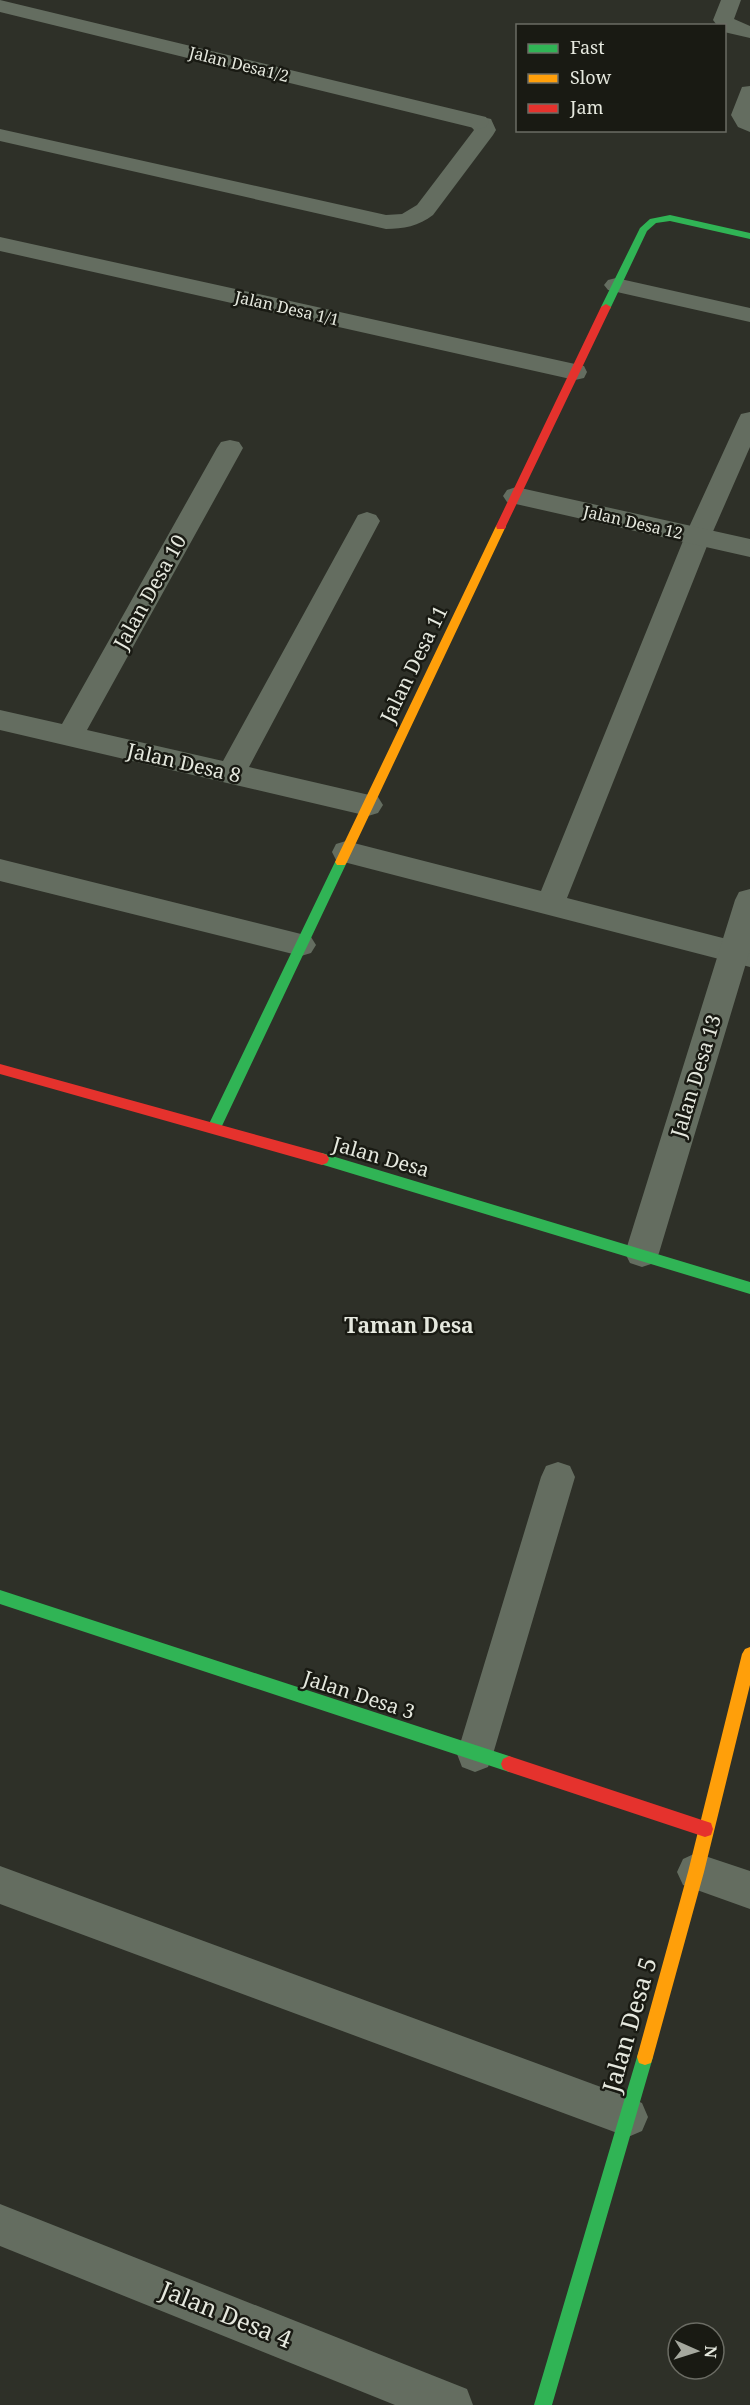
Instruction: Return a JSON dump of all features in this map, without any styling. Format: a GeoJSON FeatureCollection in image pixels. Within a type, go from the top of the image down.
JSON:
{"type":"FeatureCollection","features":[{"type":"Feature","properties":{"kind":"street","name":"Jalan Desa1/2"},"geometry":{"type":"LineString","coordinates":[[1,6],[478,122]]}},
{"type":"Feature","properties":{"kind":"street","name":"Jalan Desa 11"},"geometry":{"type":"LineString","coordinates":[[214,1128],[643,230],[653,221],[670,218],[750,236]]}},
{"type":"Feature","properties":{"kind":"street","name":"Jalan Desa 1/1"},"geometry":{"type":"LineString","coordinates":[[4,253],[575,372]]}},
{"type":"Feature","properties":{"kind":"street","name":"Jalan Desa 10"},"geometry":{"type":"LineString","coordinates":[[69,736],[230,448]]}},
{"type":"Feature","properties":{"kind":"street","name":"Jalan Desa 12"},"geometry":{"type":"LineString","coordinates":[[516,496],[750,548]]}},
{"type":"Feature","properties":{"kind":"street"},"geometry":{"type":"LineString","coordinates":[[231,773],[367,521]]}},
{"type":"Feature","properties":{"kind":"street","name":"Jalan Desa 8"},"geometry":{"type":"LineString","coordinates":[[0,720],[368,805]]}},
{"type":"Feature","properties":{"kind":"street","name":"Jalan Desa 13"},"geometry":{"type":"LineString","coordinates":[[642,1253],[742,954],[750,900]]}},
{"type":"Feature","properties":{"kind":"street","name":"Jalan Desa"},"geometry":{"type":"LineString","coordinates":[[0,1070],[214,1128],[642,1253],[750,1288]]}},
{"type":"Feature","properties":{"kind":"street","name":"Jalan Desa 3"},"geometry":{"type":"LineString","coordinates":[[0,1597],[705,1829]]}},
{"type":"Feature","properties":{"kind":"street","name":"Jalan Desa 5"},"geometry":{"type":"LineString","coordinates":[[543,2405],[628,2117],[696,1872],[750,1654]]}},
{"type":"Feature","properties":{"kind":"street","name":"Jalan Desa 4"},"geometry":{"type":"LineString","coordinates":[[0,2225],[451,2405]]}},
{"type":"Feature","properties":{"kind":"lane"},"geometry":{"type":"LineString","coordinates":[[731,0],[723,20],[731,27],[750,32]]}},
{"type":"Feature","properties":{"kind":"lane"},"geometry":{"type":"LineString","coordinates":[[750,92],[741,115],[742,120],[750,126]]}},
{"type":"Feature","properties":{"kind":"lane"},"geometry":{"type":"LineString","coordinates":[[0,135],[386,222],[404,222],[415,219],[425,210],[485,130],[483,124],[478,122]]}},
{"type":"Feature","properties":{"kind":"lane"},"geometry":{"type":"LineString","coordinates":[[616,285],[750,315]]}},
{"type":"Feature","properties":{"kind":"lane"},"geometry":{"type":"LineString","coordinates":[[550,905],[698,537],[750,420]]}},
{"type":"Feature","properties":{"kind":"lane"},"geometry":{"type":"LineString","coordinates":[[346,852],[742,954]]}},
{"type":"Feature","properties":{"kind":"lane"},"geometry":{"type":"LineString","coordinates":[[0,870],[301,945]]}},
{"type":"Feature","properties":{"kind":"lane"},"geometry":{"type":"LineString","coordinates":[[475,1754],[558,1477]]}},
{"type":"Feature","properties":{"kind":"lane"},"geometry":{"type":"LineString","coordinates":[[696,1872],[750,1890]]}},
{"type":"Feature","properties":{"kind":"lane"},"geometry":{"type":"LineString","coordinates":[[0,1885],[628,2117]]}},
{"type":"Feature","properties":{"kind":"traffic: fast"},"geometry":{"type":"LineString","coordinates":[[606,307],[643,230],[653,221],[670,218],[750,236]]}},
{"type":"Feature","properties":{"kind":"traffic: fast"},"geometry":{"type":"LineString","coordinates":[[214,1128],[341,862]]}},
{"type":"Feature","properties":{"kind":"traffic: fast"},"geometry":{"type":"LineString","coordinates":[[322,1159],[750,1288]]}},
{"type":"Feature","properties":{"kind":"traffic: fast"},"geometry":{"type":"LineString","coordinates":[[0,1597],[509,1764]]}},
{"type":"Feature","properties":{"kind":"traffic: fast"},"geometry":{"type":"LineString","coordinates":[[543,2405],[645,2057]]}},
{"type":"Feature","properties":{"kind":"traffic: slow"},"geometry":{"type":"LineString","coordinates":[[341,862],[501,526]]}},
{"type":"Feature","properties":{"kind":"traffic: slow"},"geometry":{"type":"LineString","coordinates":[[645,2057],[696,1872],[750,1654]]}},
{"type":"Feature","properties":{"kind":"traffic: jam"},"geometry":{"type":"LineString","coordinates":[[501,526],[606,307]]}},
{"type":"Feature","properties":{"kind":"traffic: jam"},"geometry":{"type":"LineString","coordinates":[[0,1069],[322,1159]]}},
{"type":"Feature","properties":{"kind":"traffic: jam"},"geometry":{"type":"LineString","coordinates":[[509,1764],[705,1829]]}},
{"type":"Feature","properties":{"kind":"district","name":"Taman Desa"},"geometry":{"type":"Point","coordinates":[409,1326]}}]}
